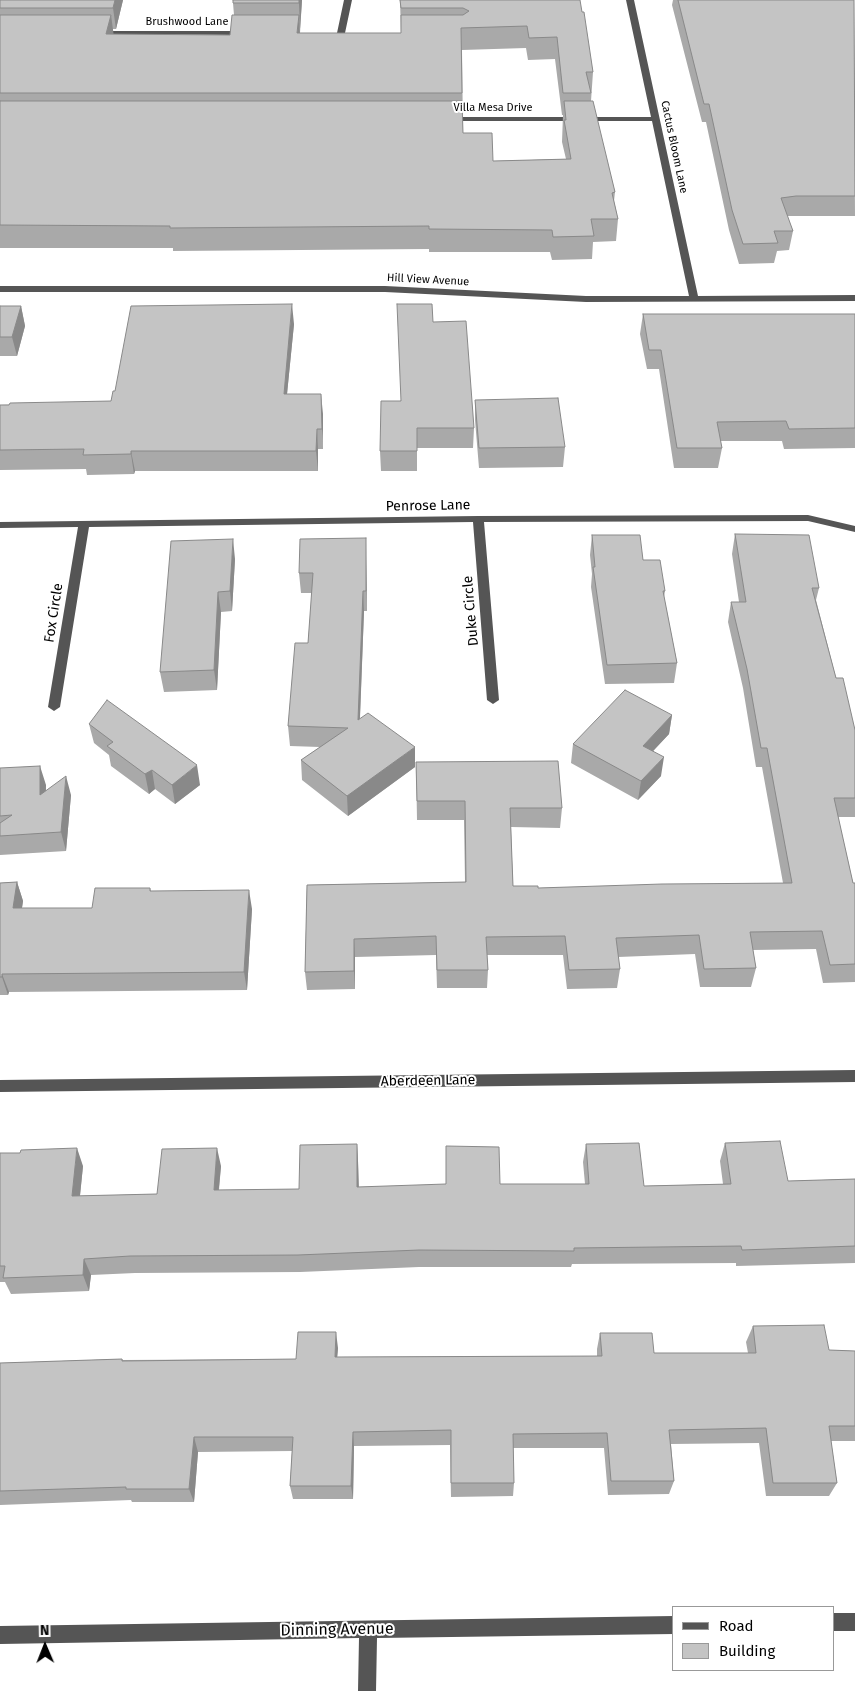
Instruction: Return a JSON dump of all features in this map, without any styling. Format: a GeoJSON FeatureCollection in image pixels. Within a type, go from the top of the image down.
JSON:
{"type":"FeatureCollection","features":[{"type":"Feature","properties":{"kind":"street"},"geometry":{"type":"LineString","coordinates":[[341,33],[348,0]]}},
{"type":"Feature","properties":{"kind":"street","name":"Cactus Bloom Lane"},"geometry":{"type":"LineString","coordinates":[[630,0],[694,299]]}},
{"type":"Feature","properties":{"kind":"street","name":"Brushwood Lane"},"geometry":{"type":"LineString","coordinates":[[88,33],[253,33]]}},
{"type":"Feature","properties":{"kind":"street"},"geometry":{"type":"LineString","coordinates":[[331,33],[350,33]]}},
{"type":"Feature","properties":{"kind":"street","name":"Villa Mesa Drive"},"geometry":{"type":"LineString","coordinates":[[438,119],[656,119]]}},
{"type":"Feature","properties":{"kind":"street","name":"Hill View Avenue"},"geometry":{"type":"LineString","coordinates":[[0,288],[385,289],[586,299],[855,298]]}},
{"type":"Feature","properties":{"kind":"street","name":"Penrose Lane"},"geometry":{"type":"LineString","coordinates":[[0,525],[478,518],[808,518],[855,529]]}},
{"type":"Feature","properties":{"kind":"street","name":"Duke Circle"},"geometry":{"type":"LineString","coordinates":[[478,518],[493,700]]}},
{"type":"Feature","properties":{"kind":"street","name":"Fox Circle"},"geometry":{"type":"LineString","coordinates":[[54,707],[84,524]]}},
{"type":"Feature","properties":{"kind":"street","name":"Aberdeen Lane"},"geometry":{"type":"LineString","coordinates":[[0,1086],[855,1076]]}},
{"type":"Feature","properties":{"kind":"street"},"geometry":{"type":"LineString","coordinates":[[835,1622],[855,1622]]}},
{"type":"Feature","properties":{"kind":"street","name":"Dinning Avenue"},"geometry":{"type":"LineString","coordinates":[[0,1635],[672,1625]]}},
{"type":"Feature","properties":{"kind":"street"},"geometry":{"type":"LineString","coordinates":[[368,1629],[368,1691]]}},
{"type":"Feature","properties":{"kind":"building"},"geometry":{"type":"Polygon","coordinates":[[[0,0],[115,0],[113,8],[0,8],[0,0]]]}},
{"type":"Feature","properties":{"kind":"building"},"geometry":{"type":"Polygon","coordinates":[[[233,0],[299,0],[299,3],[233,3],[233,0]]]}},
{"type":"Feature","properties":{"kind":"building"},"geometry":{"type":"Polygon","coordinates":[[[400,0],[580,0],[582,12],[584,12],[593,72],[586,72],[591,93],[563,93],[557,37],[529,38],[527,26],[461,28],[462,93],[0,93],[0,15],[111,15],[106,34],[230,35],[232,15],[299,15],[297,33],[401,33],[401,15],[463,15],[469,11],[463,8],[401,8],[400,0]]]}},
{"type":"Feature","properties":{"kind":"building"},"geometry":{"type":"Polygon","coordinates":[[[678,0],[854,0],[855,196],[796,196],[781,198],[793,231],[774,231],[778,243],[743,244],[732,210],[709,104],[704,104],[678,0]]]}},
{"type":"Feature","properties":{"kind":"building"},"geometry":{"type":"Polygon","coordinates":[[[0,101],[462,101],[463,133],[492,133],[493,161],[571,159],[564,120],[566,120],[564,101],[593,101],[615,192],[612,193],[618,219],[591,219],[594,236],[553,237],[552,230],[429,229],[429,226],[170,228],[170,226],[0,225],[0,101]]]}},
{"type":"Feature","properties":{"kind":"building"},"geometry":{"type":"Polygon","coordinates":[[[292,304],[284,394],[321,394],[322,429],[317,429],[316,451],[131,451],[131,454],[83,455],[84,449],[0,450],[0,405],[9,405],[10,403],[111,401],[113,391],[115,391],[131,306],[292,304]]]}},
{"type":"Feature","properties":{"kind":"building"},"geometry":{"type":"Polygon","coordinates":[[[397,304],[432,304],[433,322],[466,321],[474,428],[417,428],[417,451],[380,451],[381,401],[401,401],[397,304]]]}},
{"type":"Feature","properties":{"kind":"building"},"geometry":{"type":"Polygon","coordinates":[[[0,306],[21,306],[12,337],[0,337],[0,306]]]}},
{"type":"Feature","properties":{"kind":"building"},"geometry":{"type":"Polygon","coordinates":[[[643,314],[855,314],[855,428],[789,429],[786,421],[717,422],[722,448],[677,448],[661,350],[649,350],[643,314]]]}},
{"type":"Feature","properties":{"kind":"building"},"geometry":{"type":"Polygon","coordinates":[[[558,398],[565,447],[479,448],[475,400],[558,398]]]}},
{"type":"Feature","properties":{"kind":"building"},"geometry":{"type":"Polygon","coordinates":[[[735,534],[809,535],[819,588],[812,588],[836,678],[843,678],[855,730],[855,798],[834,798],[853,883],[855,883],[855,964],[830,965],[822,931],[750,932],[756,968],[704,969],[699,935],[616,938],[620,969],[569,970],[565,936],[486,937],[488,970],[437,970],[436,936],[354,939],[354,971],[305,972],[307,885],[466,882],[465,801],[417,801],[416,762],[558,761],[562,808],[510,808],[513,886],[538,886],[538,888],[662,884],[792,883],[767,748],[761,748],[747,669],[731,602],[746,602],[735,534]]]}},
{"type":"Feature","properties":{"kind":"building"},"geometry":{"type":"Polygon","coordinates":[[[592,535],[640,535],[643,560],[660,560],[665,591],[663,591],[677,663],[607,665],[593,567],[595,567],[592,535]]]}},
{"type":"Feature","properties":{"kind":"building"},"geometry":{"type":"Polygon","coordinates":[[[366,538],[366,591],[363,591],[358,720],[368,713],[415,747],[347,796],[301,760],[348,728],[288,726],[295,643],[308,643],[313,573],[299,573],[300,539],[366,538]]]}},
{"type":"Feature","properties":{"kind":"building"},"geometry":{"type":"Polygon","coordinates":[[[233,539],[230,591],[218,592],[214,670],[160,672],[171,541],[233,539]]]}},
{"type":"Feature","properties":{"kind":"building"},"geometry":{"type":"Polygon","coordinates":[[[625,690],[672,715],[643,746],[664,757],[641,781],[573,744],[625,690]]]}},
{"type":"Feature","properties":{"kind":"building"},"geometry":{"type":"Polygon","coordinates":[[[107,700],[197,765],[172,785],[152,770],[145,774],[107,746],[113,742],[89,724],[107,700]]]}},
{"type":"Feature","properties":{"kind":"building"},"geometry":{"type":"Polygon","coordinates":[[[40,766],[40,795],[66,776],[61,832],[0,836],[0,823],[12,815],[0,816],[0,768],[40,766]]]}},
{"type":"Feature","properties":{"kind":"building"},"geometry":{"type":"Polygon","coordinates":[[[17,882],[13,908],[92,908],[95,888],[150,888],[150,891],[249,890],[244,972],[2,974],[2,977],[0,977],[0,883],[17,882]]]}},
{"type":"Feature","properties":{"kind":"building"},"geometry":{"type":"Polygon","coordinates":[[[780,1141],[788,1181],[855,1179],[855,1246],[742,1250],[741,1246],[574,1248],[574,1251],[419,1250],[298,1255],[130,1256],[84,1259],[83,1275],[3,1278],[5,1266],[0,1266],[0,1153],[20,1153],[21,1150],[77,1148],[72,1196],[157,1194],[162,1149],[217,1148],[214,1190],[299,1189],[300,1145],[357,1144],[357,1187],[446,1184],[446,1146],[499,1147],[500,1184],[589,1184],[586,1144],[639,1143],[644,1186],[731,1184],[725,1143],[780,1141]]]}},
{"type":"Feature","properties":{"kind":"building"},"geometry":{"type":"Polygon","coordinates":[[[824,1325],[829,1350],[855,1351],[855,1426],[829,1426],[837,1483],[773,1483],[766,1428],[669,1430],[674,1481],[611,1481],[607,1433],[513,1434],[514,1483],[451,1483],[451,1430],[353,1432],[351,1486],[290,1486],[293,1437],[194,1437],[189,1489],[126,1489],[126,1487],[0,1491],[0,1363],[122,1359],[122,1361],[296,1359],[298,1332],[336,1332],[335,1357],[602,1356],[600,1333],[652,1333],[654,1353],[756,1353],[753,1326],[824,1325]]]}}]}
